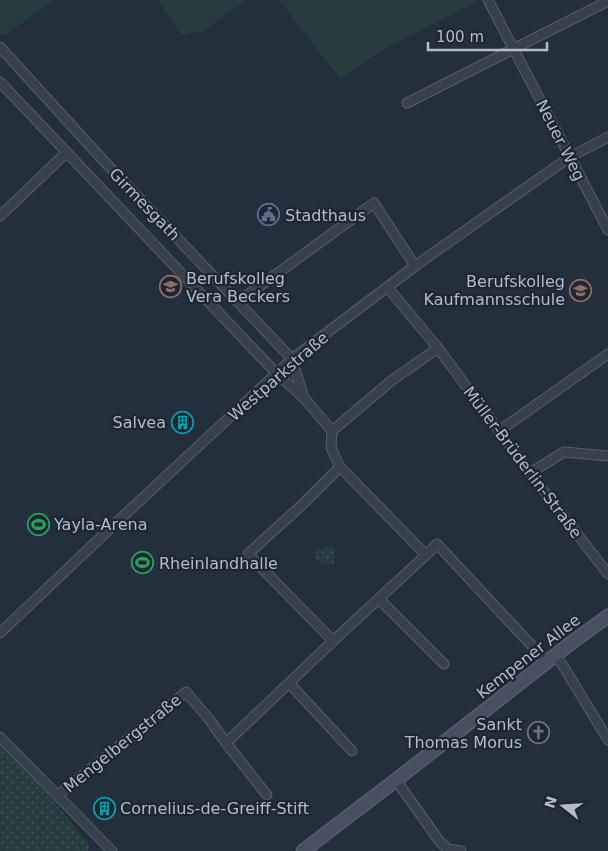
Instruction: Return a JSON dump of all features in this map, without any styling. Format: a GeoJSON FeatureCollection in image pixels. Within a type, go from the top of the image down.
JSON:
{"type":"FeatureCollection","features":[{"type":"Feature","properties":{"kind":"street","name":"Neuer Weg"},"geometry":{"type":"LineString","coordinates":[[488,0],[608,230]]}},
{"type":"Feature","properties":{"kind":"street"},"geometry":{"type":"LineString","coordinates":[[407,104],[608,1]]}},
{"type":"Feature","properties":{"kind":"street","name":"Girmesgath"},"geometry":{"type":"LineString","coordinates":[[0,47],[102,159],[292,359]]}},
{"type":"Feature","properties":{"kind":"street","name":"Girmesgath"},"geometry":{"type":"LineString","coordinates":[[0,82],[276,374],[304,398]]}},
{"type":"Feature","properties":{"kind":"street","name":"Westparkstraße"},"geometry":{"type":"LineString","coordinates":[[0,633],[292,359],[415,266],[570,157],[608,137]]}},
{"type":"Feature","properties":{"kind":"street"},"geometry":{"type":"LineString","coordinates":[[0,216],[66,153]]}},
{"type":"Feature","properties":{"kind":"street"},"geometry":{"type":"LineString","coordinates":[[238,302],[374,203],[415,266]]}},
{"type":"Feature","properties":{"kind":"street","name":"Müller-Brüderlin-Straße"},"geometry":{"type":"LineString","coordinates":[[388,288],[438,348],[530,473],[608,574]]}},
{"type":"Feature","properties":{"kind":"street"},"geometry":{"type":"LineString","coordinates":[[332,431],[391,381],[438,348]]}},
{"type":"Feature","properties":{"kind":"street"},"geometry":{"type":"LineString","coordinates":[[499,431],[608,354]]}},
{"type":"Feature","properties":{"kind":"street"},"geometry":{"type":"LineString","coordinates":[[292,359],[304,398],[332,431],[331,448],[340,467],[426,555]]}},
{"type":"Feature","properties":{"kind":"street"},"geometry":{"type":"LineString","coordinates":[[530,473],[564,452],[608,456]]}},
{"type":"Feature","properties":{"kind":"street"},"geometry":{"type":"LineString","coordinates":[[333,641],[248,554],[340,467]]}},
{"type":"Feature","properties":{"kind":"street"},"geometry":{"type":"LineString","coordinates":[[267,794],[226,743],[437,544],[551,659],[562,664],[608,740]]}},
{"type":"Feature","properties":{"kind":"street"},"geometry":{"type":"LineString","coordinates":[[379,599],[444,664]]}},
{"type":"Feature","properties":{"kind":"street","name":"Kempener Allee"},"geometry":{"type":"LineString","coordinates":[[303,851],[608,616]]}},
{"type":"Feature","properties":{"kind":"street"},"geometry":{"type":"LineString","coordinates":[[289,683],[352,751]]}},
{"type":"Feature","properties":{"kind":"street","name":"Mengelbergstraße"},"geometry":{"type":"LineString","coordinates":[[58,795],[186,692],[226,743]]}},
{"type":"Feature","properties":{"kind":"street"},"geometry":{"type":"LineString","coordinates":[[0,737],[112,851]]}},
{"type":"Feature","properties":{"kind":"street"},"geometry":{"type":"LineString","coordinates":[[396,780],[440,842],[448,849],[461,851]]}},
{"type":"Feature","properties":{"kind":"green space"},"geometry":{"type":"Polygon","coordinates":[[[0,0],[55,0],[3,36],[0,33],[0,0]]]}},
{"type":"Feature","properties":{"kind":"green space"},"geometry":{"type":"Polygon","coordinates":[[[158,0],[247,0],[203,31],[181,35],[158,0]]]}},
{"type":"Feature","properties":{"kind":"green space"},"geometry":{"type":"Polygon","coordinates":[[[279,0],[480,0],[387,47],[340,79],[279,0]]]}},
{"type":"Feature","properties":{"kind":"green space"},"geometry":{"type":"Polygon","coordinates":[[[335,546],[334,565],[321,562],[315,556],[315,551],[335,546]]]}},
{"type":"Feature","properties":{"kind":"green space"},"geometry":{"type":"Polygon","coordinates":[[[0,742],[16,753],[90,846],[87,851],[0,851],[0,742]]]}},
{"type":"Feature","properties":{"kind":"place","name":"Stadthaus"},"geometry":{"type":"Point","coordinates":[269,215]}},
{"type":"Feature","properties":{"kind":"place","name":"Berufskolleg Vera Beckers"},"geometry":{"type":"Point","coordinates":[170,287]}},
{"type":"Feature","properties":{"kind":"place","name":"Berufskolleg Kaufmannsschule"},"geometry":{"type":"Point","coordinates":[581,290]}},
{"type":"Feature","properties":{"kind":"place","name":"Salvea"},"geometry":{"type":"Point","coordinates":[182,422]}},
{"type":"Feature","properties":{"kind":"place","name":"Yayla-Arena"},"geometry":{"type":"Point","coordinates":[38,524]}},
{"type":"Feature","properties":{"kind":"place","name":"Rheinlandhalle"},"geometry":{"type":"Point","coordinates":[143,563]}},
{"type":"Feature","properties":{"kind":"place","name":"Sankt Thomas Morus"},"geometry":{"type":"Point","coordinates":[538,733]}},
{"type":"Feature","properties":{"kind":"place","name":"Cornelius-de-Greiff-Stift"},"geometry":{"type":"Point","coordinates":[104,808]}}]}
